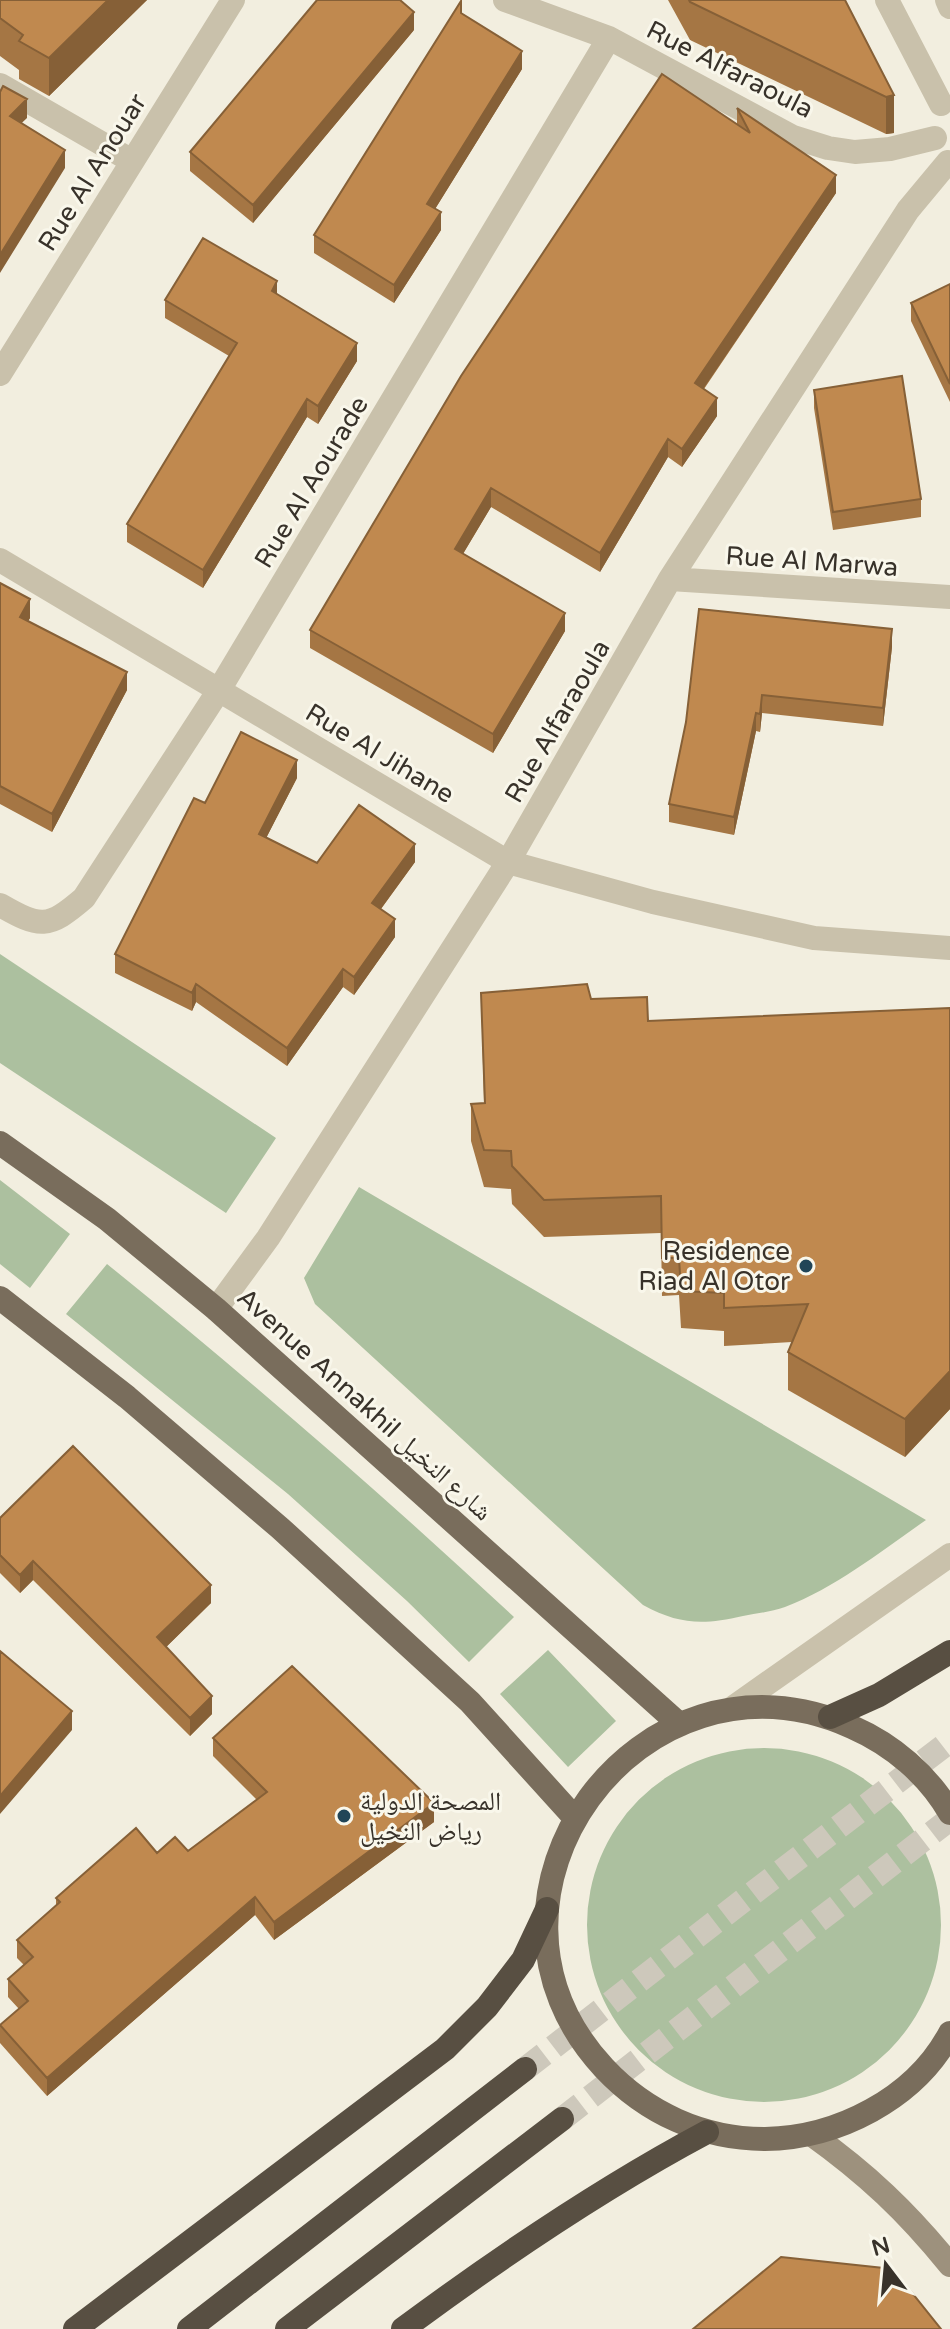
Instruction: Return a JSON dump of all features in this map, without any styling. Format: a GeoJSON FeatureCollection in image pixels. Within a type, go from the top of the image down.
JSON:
{"type":"FeatureCollection","features":[{"type":"Feature","properties":{"kind":"highway"},"geometry":{"type":"LineString","coordinates":[[830,1717],[879,1695],[950,1652]]}},
{"type":"Feature","properties":{"kind":"highway"},"geometry":{"type":"LineString","coordinates":[[75,2329],[445,2049],[487,2007],[523,1960],[547,1909]]}},
{"type":"Feature","properties":{"kind":"highway"},"geometry":{"type":"LineString","coordinates":[[189,2329],[525,2069]]}},
{"type":"Feature","properties":{"kind":"highway"},"geometry":{"type":"LineString","coordinates":[[287,2329],[562,2119]]}},
{"type":"Feature","properties":{"kind":"highway"},"geometry":{"type":"LineString","coordinates":[[403,2329],[524,2243],[647,2164],[707,2132]]}},
{"type":"Feature","properties":{"kind":"main road","name":"Avenue Annakhil شارع النخيل"},"geometry":{"type":"LineString","coordinates":[[0,1143],[107,1219],[216,1309],[679,1724]]}},
{"type":"Feature","properties":{"kind":"main road"},"geometry":{"type":"LineString","coordinates":[[0,1298],[127,1397],[280,1528],[470,1702],[574,1817]]}},
{"type":"Feature","properties":{"kind":"main road"},"geometry":{"type":"LineString","coordinates":[[950,1813],[940,1796],[909,1762],[872,1735],[830,1717],[798,1709],[764,1707],[704,1715],[679,1724],[638,1747],[602,1779],[574,1817],[556,1862],[547,1909],[549,1959],[563,2006],[587,2050],[620,2086],[661,2114],[707,2132],[745,2139],[785,2138],[811,2134],[851,2121],[888,2100],[920,2073],[950,2033]]}},
{"type":"Feature","properties":{"kind":"street","name":"Rue Al Anouar"},"geometry":{"type":"LineString","coordinates":[[0,374],[233,0]]}},
{"type":"Feature","properties":{"kind":"street","name":"Rue Alfaraoula"},"geometry":{"type":"LineString","coordinates":[[505,0],[609,38],[793,137],[828,148],[855,152],[890,149],[935,138]]}},
{"type":"Feature","properties":{"kind":"street"},"geometry":{"type":"LineString","coordinates":[[887,0],[946,98],[935,120],[935,138],[949,163]]}},
{"type":"Feature","properties":{"kind":"street"},"geometry":{"type":"LineString","coordinates":[[947,0],[950,7]]}},
{"type":"Feature","properties":{"kind":"street","name":"Rue Al Aourade"},"geometry":{"type":"LineString","coordinates":[[0,905],[32,923],[53,921],[84,898],[219,690],[609,38]]}},
{"type":"Feature","properties":{"kind":"street"},"geometry":{"type":"LineString","coordinates":[[0,85],[132,161]]}},
{"type":"Feature","properties":{"kind":"street","name":"Rue Alfaraoula"},"geometry":{"type":"LineString","coordinates":[[216,1309],[268,1238],[508,862],[670,579],[908,210],[949,163]]}},
{"type":"Feature","properties":{"kind":"street","name":"Rue Al Jihane"},"geometry":{"type":"LineString","coordinates":[[0,560],[508,862],[653,902],[814,938],[950,948]]}},
{"type":"Feature","properties":{"kind":"street","name":"Rue Al Marwa"},"geometry":{"type":"LineString","coordinates":[[670,579],[950,597]]}},
{"type":"Feature","properties":{"kind":"street"},"geometry":{"type":"LineString","coordinates":[[731,1709],[950,1555]]}},
{"type":"Feature","properties":{"kind":"street"},"geometry":{"type":"LineString","coordinates":[[811,2134],[854,2165],[915,2222],[950,2265]]}},
{"type":"Feature","properties":{"kind":"green space"},"geometry":{"type":"Polygon","coordinates":[[[0,954],[276,1138],[226,1213],[0,1063],[0,954]]]}},
{"type":"Feature","properties":{"kind":"green space"},"geometry":{"type":"Polygon","coordinates":[[[0,1180],[70,1234],[30,1288],[0,1264],[0,1180]]]}},
{"type":"Feature","properties":{"kind":"green space"},"geometry":{"type":"Polygon","coordinates":[[[359,1187],[926,1520],[841,1579],[780,1609],[704,1622],[680,1620],[643,1605],[315,1304],[304,1278],[359,1187]]]}},
{"type":"Feature","properties":{"kind":"green space"},"geometry":{"type":"Polygon","coordinates":[[[107,1264],[314,1437],[514,1617],[469,1662],[407,1601],[288,1494],[66,1314],[107,1264]]]}},
{"type":"Feature","properties":{"kind":"green space"},"geometry":{"type":"Polygon","coordinates":[[[548,1650],[616,1721],[568,1767],[500,1694],[548,1650]]]}},
{"type":"Feature","properties":{"kind":"green space"},"geometry":{"type":"Polygon","coordinates":[[[764,1748],[799,1751],[832,1762],[862,1778],[889,1800],[911,1827],[927,1857],[938,1890],[941,1925],[938,1960],[927,1993],[911,2023],[889,2050],[862,2072],[832,2088],[799,2099],[764,2102],[729,2099],[696,2088],[666,2072],[639,2050],[617,2023],[601,1993],[590,1960],[587,1925],[590,1890],[601,1857],[617,1827],[639,1800],[666,1778],[696,1762],[729,1751],[764,1748]]]}},
{"type":"Feature","properties":{"kind":"building"},"geometry":{"type":"Polygon","coordinates":[[[0,0],[108,0],[49,58],[19,41],[23,35],[0,18],[0,0]]]}},
{"type":"Feature","properties":{"kind":"building"},"geometry":{"type":"Polygon","coordinates":[[[317,0],[400,0],[414,12],[253,205],[190,152],[317,0]]]}},
{"type":"Feature","properties":{"kind":"building"},"geometry":{"type":"Polygon","coordinates":[[[689,0],[845,0],[894,95],[886,97],[689,0]]]}},
{"type":"Feature","properties":{"kind":"building"},"geometry":{"type":"Polygon","coordinates":[[[461,1],[461,13],[522,51],[427,204],[441,212],[394,285],[314,235],[461,1]]]}},
{"type":"Feature","properties":{"kind":"building"},"geometry":{"type":"Polygon","coordinates":[[[662,74],[750,133],[737,108],[836,175],[695,383],[717,398],[682,449],[668,439],[600,553],[491,488],[455,549],[565,613],[493,734],[310,630],[461,376],[662,74]]]}},
{"type":"Feature","properties":{"kind":"building"},"geometry":{"type":"Polygon","coordinates":[[[3,86],[27,99],[10,116],[65,150],[0,255],[0,92],[3,86]]]}},
{"type":"Feature","properties":{"kind":"building"},"geometry":{"type":"Polygon","coordinates":[[[203,238],[277,281],[272,291],[357,343],[318,406],[307,399],[203,570],[127,524],[237,343],[165,300],[203,238]]]}},
{"type":"Feature","properties":{"kind":"building"},"geometry":{"type":"Polygon","coordinates":[[[950,284],[950,384],[911,303],[950,284]]]}},
{"type":"Feature","properties":{"kind":"building"},"geometry":{"type":"Polygon","coordinates":[[[902,376],[921,499],[833,512],[814,390],[902,376]]]}},
{"type":"Feature","properties":{"kind":"building"},"geometry":{"type":"Polygon","coordinates":[[[0,583],[30,599],[20,617],[127,672],[52,814],[0,786],[0,583]]]}},
{"type":"Feature","properties":{"kind":"building"},"geometry":{"type":"Polygon","coordinates":[[[699,609],[892,629],[883,708],[762,695],[734,817],[669,804],[686,722],[699,609]]]}},
{"type":"Feature","properties":{"kind":"building"},"geometry":{"type":"Polygon","coordinates":[[[241,732],[297,760],[259,834],[317,863],[359,805],[415,844],[372,903],[395,919],[354,977],[343,969],[287,1048],[196,984],[192,993],[115,954],[194,798],[205,803],[241,732]]]}},
{"type":"Feature","properties":{"kind":"building","name":"Residence Riad Al Otor"},"geometry":{"type":"Polygon","coordinates":[[[587,984],[591,999],[647,997],[648,1021],[950,1008],[950,1371],[905,1419],[788,1352],[808,1304],[724,1308],[724,1293],[681,1291],[679,1258],[662,1258],[661,1196],[544,1200],[512,1166],[511,1151],[484,1150],[471,1104],[485,1103],[481,993],[587,984]]]}},
{"type":"Feature","properties":{"kind":"building"},"geometry":{"type":"Polygon","coordinates":[[[73,1446],[211,1585],[157,1637],[212,1696],[190,1718],[33,1561],[20,1575],[0,1555],[0,1518],[73,1446]]]}},
{"type":"Feature","properties":{"kind":"building"},"geometry":{"type":"Polygon","coordinates":[[[0,1651],[72,1711],[0,1796],[0,1651]]]}},
{"type":"Feature","properties":{"kind":"building"},"geometry":{"type":"Polygon","coordinates":[[[292,1666],[434,1803],[274,1922],[255,1897],[47,2078],[0,2025],[28,2001],[8,1979],[33,1957],[17,1940],[60,1902],[56,1898],[136,1828],[157,1853],[175,1837],[188,1851],[267,1792],[213,1738],[292,1666]]]}},
{"type":"Feature","properties":{"kind":"building"},"geometry":{"type":"Polygon","coordinates":[[[781,2257],[893,2269],[941,2329],[693,2329],[781,2257]]]}},
{"type":"Feature","properties":{"kind":"tunnel"},"geometry":{"type":"LineString","coordinates":[[525,2069],[950,1741]]}},
{"type":"Feature","properties":{"kind":"tunnel"},"geometry":{"type":"LineString","coordinates":[[562,2119],[950,1819]]}},
{"type":"Feature","properties":{"kind":"place","name":"Residence Riad Al Otor"},"geometry":{"type":"Point","coordinates":[806,1266]}},
{"type":"Feature","properties":{"kind":"place","name":"المصحة الدولية رياض النخيل"},"geometry":{"type":"Point","coordinates":[344,1816]}}]}
